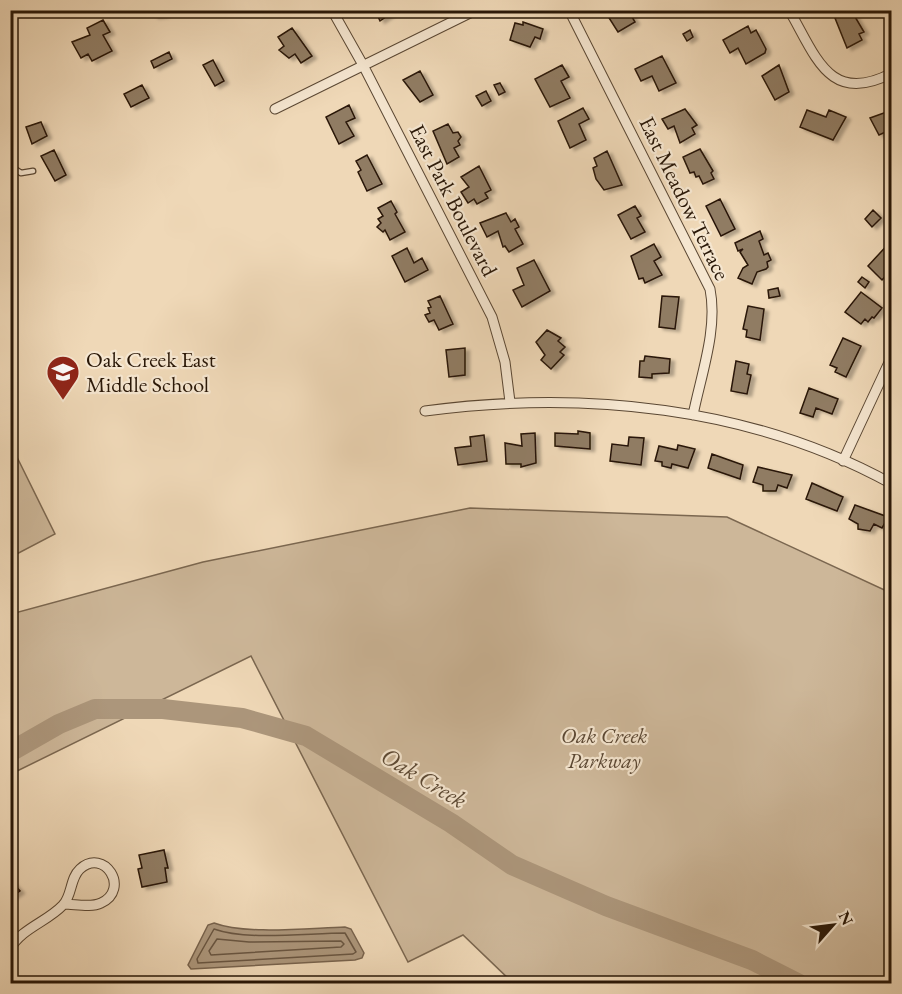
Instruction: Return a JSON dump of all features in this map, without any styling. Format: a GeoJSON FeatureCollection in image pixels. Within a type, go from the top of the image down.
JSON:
{"type":"FeatureCollection","features":[{"type":"Feature","properties":{"kind":"street","name":"East Park Boulevard"},"geometry":{"type":"LineString","coordinates":[[333,10],[492,317],[505,362],[510,402]]}},
{"type":"Feature","properties":{"kind":"street"},"geometry":{"type":"LineString","coordinates":[[275,109],[476,10]]}},
{"type":"Feature","properties":{"kind":"street","name":"East Meadow Terrace"},"geometry":{"type":"LineString","coordinates":[[569,10],[710,289],[713,303],[711,324],[693,415]]}},
{"type":"Feature","properties":{"kind":"street"},"geometry":{"type":"LineString","coordinates":[[789,10],[827,75],[848,84],[874,82],[891,73]]}},
{"type":"Feature","properties":{"kind":"street"},"geometry":{"type":"LineString","coordinates":[[843,461],[891,356]]}},
{"type":"Feature","properties":{"kind":"street"},"geometry":{"type":"LineString","coordinates":[[425,411],[510,402],[598,403],[693,415],[790,440],[843,461],[891,484]]}},
{"type":"Feature","properties":{"kind":"street"},"geometry":{"type":"LineString","coordinates":[[10,949],[30,929],[64,904],[74,876],[81,868],[90,862],[100,863],[110,869],[115,878],[115,888],[109,897],[101,903],[92,905],[64,904]]}},
{"type":"Feature","properties":{"kind":"lane"},"geometry":{"type":"LineString","coordinates":[[10,166],[26,174],[33,171]]}},
{"type":"Feature","properties":{"kind":"green space"},"geometry":{"type":"Polygon","coordinates":[[[11,445],[55,534],[10,557],[11,445]]]}},
{"type":"Feature","properties":{"kind":"green space","name":"Oak Creek Parkway"},"geometry":{"type":"Polygon","coordinates":[[[470,508],[727,517],[891,593],[891,983],[513,983],[463,935],[408,962],[251,656],[11,774],[11,614],[203,562],[470,508]]]}},
{"type":"Feature","properties":{"kind":"water"},"geometry":{"type":"Polygon","coordinates":[[[214,923],[227,927],[260,930],[345,927],[351,929],[364,953],[362,958],[355,960],[191,969],[188,965],[208,925],[214,923]]]}},
{"type":"Feature","properties":{"kind":"building"},"geometry":{"type":"Polygon","coordinates":[[[151,10],[165,10],[162,12],[164,15],[154,16],[151,10]]]}},
{"type":"Feature","properties":{"kind":"building"},"geometry":{"type":"Polygon","coordinates":[[[375,10],[396,10],[380,21],[375,10]]]}},
{"type":"Feature","properties":{"kind":"building"},"geometry":{"type":"Polygon","coordinates":[[[604,10],[628,10],[635,22],[618,32],[604,10]]]}},
{"type":"Feature","properties":{"kind":"building"},"geometry":{"type":"Polygon","coordinates":[[[851,10],[864,32],[859,34],[862,40],[847,48],[835,18],[851,10]]]}},
{"type":"Feature","properties":{"kind":"building"},"geometry":{"type":"Polygon","coordinates":[[[892,12],[892,31],[884,16],[892,12]]]}},
{"type":"Feature","properties":{"kind":"building"},"geometry":{"type":"Polygon","coordinates":[[[103,20],[110,32],[103,35],[112,51],[92,61],[88,54],[81,58],[72,42],[90,35],[87,28],[103,20]]]}},
{"type":"Feature","properties":{"kind":"building"},"geometry":{"type":"Polygon","coordinates":[[[523,22],[543,29],[540,39],[535,37],[530,47],[510,40],[515,23],[523,25],[523,22]]]}},
{"type":"Feature","properties":{"kind":"building"},"geometry":{"type":"Polygon","coordinates":[[[748,26],[751,33],[756,30],[766,49],[765,53],[746,64],[738,48],[730,53],[723,40],[748,26]]]}},
{"type":"Feature","properties":{"kind":"building"},"geometry":{"type":"Polygon","coordinates":[[[292,28],[312,56],[301,63],[295,54],[289,58],[279,50],[284,46],[278,37],[292,28]]]}},
{"type":"Feature","properties":{"kind":"building"},"geometry":{"type":"Polygon","coordinates":[[[690,30],[693,37],[687,41],[683,34],[690,30]]]}},
{"type":"Feature","properties":{"kind":"building"},"geometry":{"type":"Polygon","coordinates":[[[169,52],[172,59],[154,68],[151,61],[169,52]]]}},
{"type":"Feature","properties":{"kind":"building"},"geometry":{"type":"Polygon","coordinates":[[[662,56],[676,83],[659,91],[652,76],[641,81],[635,69],[662,56]]]}},
{"type":"Feature","properties":{"kind":"building"},"geometry":{"type":"Polygon","coordinates":[[[213,60],[224,81],[215,86],[203,65],[213,60]]]}},
{"type":"Feature","properties":{"kind":"building"},"geometry":{"type":"Polygon","coordinates":[[[562,65],[569,77],[561,81],[570,98],[550,107],[535,79],[562,65]]]}},
{"type":"Feature","properties":{"kind":"building"},"geometry":{"type":"Polygon","coordinates":[[[779,65],[789,92],[775,100],[762,76],[779,65]]]}},
{"type":"Feature","properties":{"kind":"building"},"geometry":{"type":"Polygon","coordinates":[[[420,71],[433,95],[420,102],[403,80],[420,71]]]}},
{"type":"Feature","properties":{"kind":"building"},"geometry":{"type":"Polygon","coordinates":[[[500,83],[505,92],[499,95],[494,85],[500,83]]]}},
{"type":"Feature","properties":{"kind":"building"},"geometry":{"type":"Polygon","coordinates":[[[142,85],[149,98],[131,107],[124,94],[142,85]]]}},
{"type":"Feature","properties":{"kind":"building"},"geometry":{"type":"Polygon","coordinates":[[[486,91],[491,101],[482,106],[476,96],[486,91]]]}},
{"type":"Feature","properties":{"kind":"building"},"geometry":{"type":"Polygon","coordinates":[[[349,105],[355,118],[346,122],[354,136],[339,144],[326,117],[349,105]]]}},
{"type":"Feature","properties":{"kind":"building"},"geometry":{"type":"Polygon","coordinates":[[[583,108],[589,119],[579,124],[586,140],[570,148],[558,121],[583,108]]]}},
{"type":"Feature","properties":{"kind":"building"},"geometry":{"type":"Polygon","coordinates":[[[685,109],[697,125],[692,128],[695,134],[680,143],[674,126],[668,129],[662,119],[685,109]]]}},
{"type":"Feature","properties":{"kind":"building"},"geometry":{"type":"Polygon","coordinates":[[[807,110],[826,117],[829,110],[846,117],[833,140],[800,127],[807,110]]]}},
{"type":"Feature","properties":{"kind":"building"},"geometry":{"type":"Polygon","coordinates":[[[892,110],[890,130],[879,135],[870,118],[892,110]]]}},
{"type":"Feature","properties":{"kind":"building"},"geometry":{"type":"Polygon","coordinates":[[[41,122],[47,136],[32,144],[26,127],[41,122]]]}},
{"type":"Feature","properties":{"kind":"building"},"geometry":{"type":"Polygon","coordinates":[[[448,124],[453,133],[458,132],[461,137],[458,141],[460,145],[454,148],[459,157],[447,164],[433,131],[448,124]]]}},
{"type":"Feature","properties":{"kind":"building"},"geometry":{"type":"Polygon","coordinates":[[[700,149],[713,171],[711,173],[714,179],[703,184],[699,176],[696,177],[694,172],[690,173],[683,157],[700,149]]]}},
{"type":"Feature","properties":{"kind":"building"},"geometry":{"type":"Polygon","coordinates":[[[54,150],[66,175],[55,181],[41,156],[54,150]]]}},
{"type":"Feature","properties":{"kind":"building"},"geometry":{"type":"Polygon","coordinates":[[[607,151],[622,185],[604,190],[596,179],[593,168],[597,166],[594,158],[607,151]]]}},
{"type":"Feature","properties":{"kind":"building"},"geometry":{"type":"Polygon","coordinates":[[[367,155],[382,184],[367,191],[358,172],[361,170],[356,161],[367,155]]]}},
{"type":"Feature","properties":{"kind":"building"},"geometry":{"type":"Polygon","coordinates":[[[479,166],[491,190],[485,193],[488,198],[477,204],[474,199],[468,203],[461,192],[469,187],[461,177],[479,166]]]}},
{"type":"Feature","properties":{"kind":"building"},"geometry":{"type":"Polygon","coordinates":[[[720,199],[735,229],[721,236],[706,206],[720,199]]]}},
{"type":"Feature","properties":{"kind":"building"},"geometry":{"type":"Polygon","coordinates":[[[391,201],[405,232],[390,240],[385,230],[383,232],[377,227],[381,223],[378,219],[383,216],[378,208],[391,201]]]}},
{"type":"Feature","properties":{"kind":"building"},"geometry":{"type":"Polygon","coordinates":[[[635,206],[641,216],[637,218],[645,232],[631,239],[618,215],[635,206]]]}},
{"type":"Feature","properties":{"kind":"building"},"geometry":{"type":"Polygon","coordinates":[[[873,210],[881,218],[872,227],[865,219],[873,210]]]}},
{"type":"Feature","properties":{"kind":"building"},"geometry":{"type":"Polygon","coordinates":[[[506,213],[511,222],[515,219],[519,227],[515,229],[523,244],[509,252],[505,246],[503,247],[498,231],[487,237],[480,223],[506,213]]]}},
{"type":"Feature","properties":{"kind":"building"},"geometry":{"type":"Polygon","coordinates":[[[760,231],[763,239],[759,241],[764,255],[768,253],[771,260],[767,262],[766,269],[757,272],[752,284],[738,278],[743,268],[748,265],[740,252],[743,249],[738,251],[735,243],[760,231]]]}},
{"type":"Feature","properties":{"kind":"building"},"geometry":{"type":"Polygon","coordinates":[[[891,241],[892,269],[882,280],[868,266],[891,241]]]}},
{"type":"Feature","properties":{"kind":"building"},"geometry":{"type":"Polygon","coordinates":[[[654,244],[661,257],[654,261],[662,275],[645,283],[643,278],[639,279],[631,256],[654,244]]]}},
{"type":"Feature","properties":{"kind":"building"},"geometry":{"type":"Polygon","coordinates":[[[407,248],[414,263],[422,258],[428,270],[405,282],[392,256],[407,248]]]}},
{"type":"Feature","properties":{"kind":"building"},"geometry":{"type":"Polygon","coordinates":[[[534,260],[550,291],[522,307],[513,290],[524,285],[517,268],[534,260]]]}},
{"type":"Feature","properties":{"kind":"building"},"geometry":{"type":"Polygon","coordinates":[[[862,277],[869,282],[865,288],[858,282],[862,277]]]}},
{"type":"Feature","properties":{"kind":"building"},"geometry":{"type":"Polygon","coordinates":[[[778,288],[780,296],[769,298],[768,290],[778,288]]]}},
{"type":"Feature","properties":{"kind":"building"},"geometry":{"type":"Polygon","coordinates":[[[861,292],[882,308],[874,318],[872,317],[868,322],[865,319],[861,324],[845,312],[861,292]]]}},
{"type":"Feature","properties":{"kind":"building"},"geometry":{"type":"Polygon","coordinates":[[[440,296],[453,324],[439,330],[434,320],[429,322],[425,315],[430,313],[428,308],[431,307],[428,301],[440,296]]]}},
{"type":"Feature","properties":{"kind":"building"},"geometry":{"type":"Polygon","coordinates":[[[662,296],[679,297],[675,329],[659,327],[662,296]]]}},
{"type":"Feature","properties":{"kind":"building"},"geometry":{"type":"Polygon","coordinates":[[[748,306],[764,309],[760,340],[746,337],[747,330],[743,329],[748,306]]]}},
{"type":"Feature","properties":{"kind":"building"},"geometry":{"type":"Polygon","coordinates":[[[547,330],[561,338],[558,341],[565,347],[560,352],[564,355],[551,369],[541,360],[545,355],[536,342],[547,330]]]}},
{"type":"Feature","properties":{"kind":"building"},"geometry":{"type":"Polygon","coordinates":[[[843,338],[861,346],[846,377],[835,372],[837,368],[830,365],[843,338]]]}},
{"type":"Feature","properties":{"kind":"building"},"geometry":{"type":"Polygon","coordinates":[[[465,348],[465,375],[449,377],[446,350],[465,348]]]}},
{"type":"Feature","properties":{"kind":"building"},"geometry":{"type":"Polygon","coordinates":[[[645,356],[670,359],[669,373],[652,374],[652,378],[639,377],[640,361],[644,361],[645,356]]]}},
{"type":"Feature","properties":{"kind":"building"},"geometry":{"type":"Polygon","coordinates":[[[736,361],[749,364],[747,374],[751,375],[747,394],[731,391],[736,361]]]}},
{"type":"Feature","properties":{"kind":"building"},"geometry":{"type":"Polygon","coordinates":[[[809,388],[838,399],[832,414],[816,408],[813,417],[800,413],[809,388]]]}},
{"type":"Feature","properties":{"kind":"building"},"geometry":{"type":"Polygon","coordinates":[[[578,431],[590,433],[590,449],[555,446],[555,433],[578,434],[578,431]]]}},
{"type":"Feature","properties":{"kind":"building"},"geometry":{"type":"Polygon","coordinates":[[[535,433],[536,463],[521,467],[521,464],[506,464],[505,443],[522,446],[521,434],[535,433]]]}},
{"type":"Feature","properties":{"kind":"building"},"geometry":{"type":"Polygon","coordinates":[[[484,435],[487,461],[458,465],[455,448],[471,446],[470,437],[484,435]]]}},
{"type":"Feature","properties":{"kind":"building"},"geometry":{"type":"Polygon","coordinates":[[[629,437],[644,438],[641,465],[610,461],[612,444],[628,446],[629,437]]]}},
{"type":"Feature","properties":{"kind":"building"},"geometry":{"type":"Polygon","coordinates":[[[678,445],[695,449],[688,468],[672,464],[671,468],[662,466],[662,462],[655,461],[659,446],[677,450],[678,445]]]}},
{"type":"Feature","properties":{"kind":"building"},"geometry":{"type":"Polygon","coordinates":[[[712,454],[743,465],[740,479],[708,468],[712,454]]]}},
{"type":"Feature","properties":{"kind":"building"},"geometry":{"type":"Polygon","coordinates":[[[758,467],[792,475],[787,488],[778,485],[776,491],[763,491],[763,485],[753,482],[758,467]]]}},
{"type":"Feature","properties":{"kind":"building"},"geometry":{"type":"Polygon","coordinates":[[[812,483],[843,497],[837,511],[806,499],[812,483]]]}},
{"type":"Feature","properties":{"kind":"building"},"geometry":{"type":"Polygon","coordinates":[[[855,505],[888,517],[882,528],[874,524],[870,531],[858,529],[858,524],[849,519],[855,505]]]}},
{"type":"Feature","properties":{"kind":"building"},"geometry":{"type":"Polygon","coordinates":[[[164,850],[168,868],[165,868],[167,882],[142,887],[138,869],[142,868],[139,855],[164,850]]]}},
{"type":"Feature","properties":{"kind":"building"},"geometry":{"type":"Polygon","coordinates":[[[10,880],[20,891],[13,896],[10,896],[10,880]]]}},
{"type":"Feature","properties":{"kind":"waterway","name":"Oak Creek"},"geometry":{"type":"LineString","coordinates":[[10,752],[59,724],[95,709],[163,709],[242,718],[306,736],[451,823],[512,865],[606,906],[752,960],[799,984]]}},
{"type":"Feature","properties":{"kind":"place","name":"Oak Creek East Middle School"},"geometry":{"type":"Point","coordinates":[63,401]}}]}
